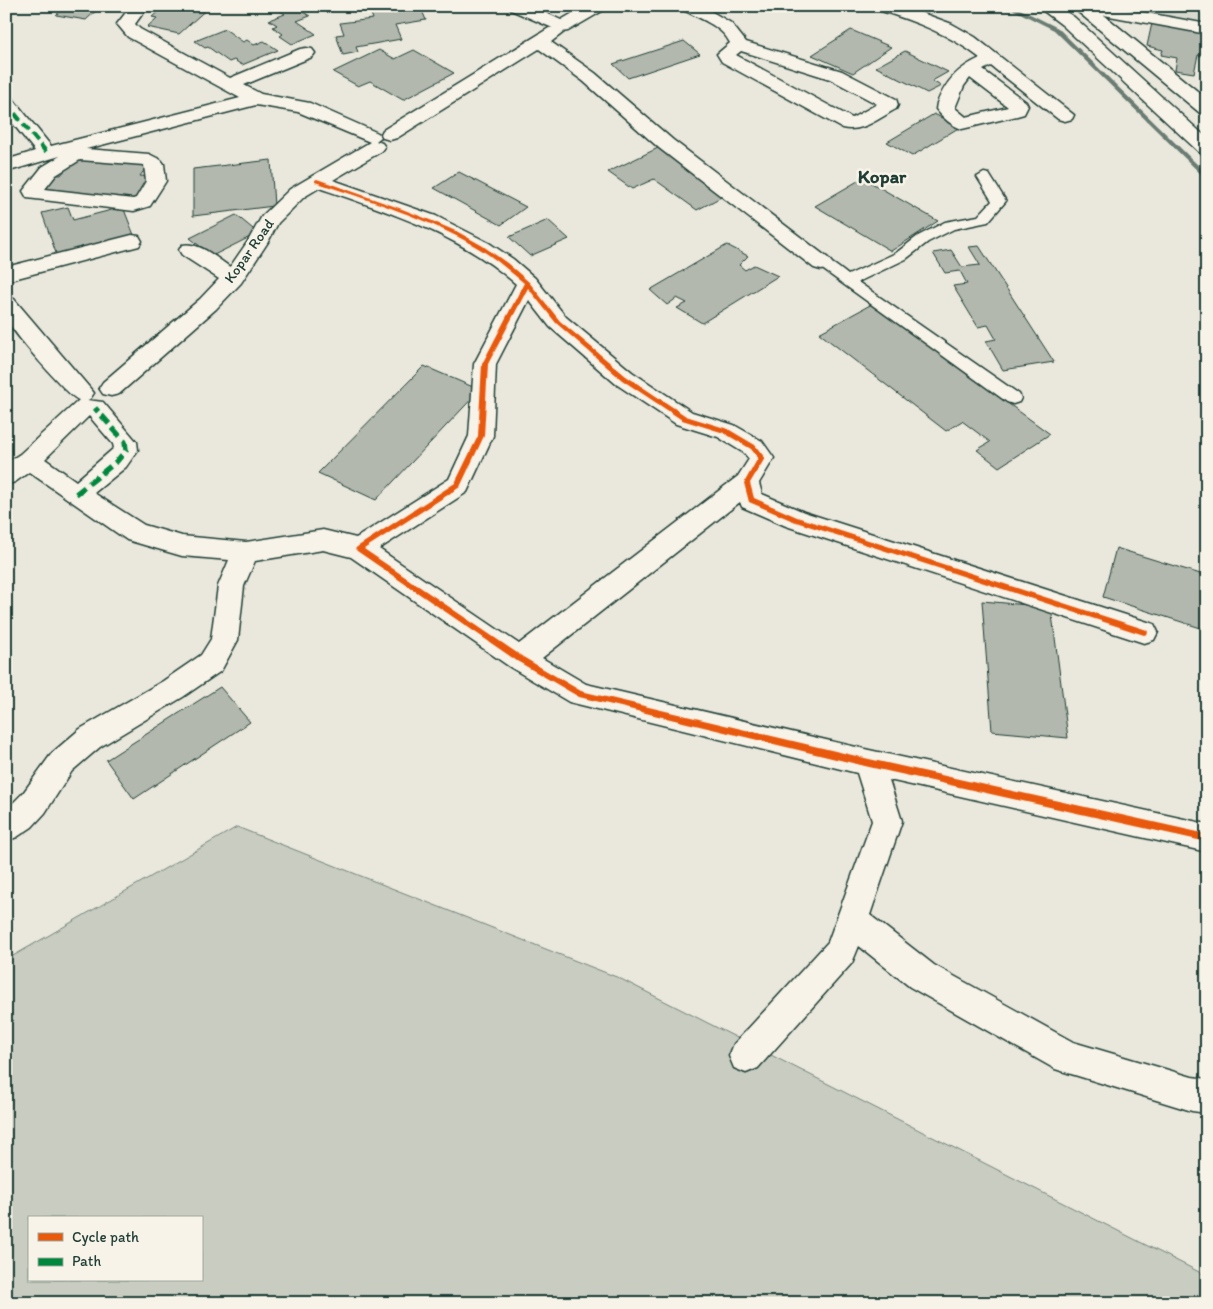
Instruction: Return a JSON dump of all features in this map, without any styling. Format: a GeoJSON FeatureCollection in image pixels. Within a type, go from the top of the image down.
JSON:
{"type":"FeatureCollection","features":[{"type":"Feature","properties":{"kind":"street"},"geometry":{"type":"LineString","coordinates":[[140,6],[126,24],[134,34],[256,99],[303,106],[379,139]]}},
{"type":"Feature","properties":{"kind":"street"},"geometry":{"type":"LineString","coordinates":[[517,6],[562,27]]}},
{"type":"Feature","properties":{"kind":"street","name":"Kopar Road"},"geometry":{"type":"LineString","coordinates":[[87,403],[97,385],[111,388],[208,304],[233,278],[258,242],[269,220],[297,193],[379,139],[598,6]]}},
{"type":"Feature","properties":{"kind":"street"},"geometry":{"type":"LineString","coordinates":[[689,6],[720,22],[738,39],[739,45]]}},
{"type":"Feature","properties":{"kind":"street"},"geometry":{"type":"LineString","coordinates":[[884,6],[946,28],[968,41],[1066,115]]}},
{"type":"Feature","properties":{"kind":"street"},"geometry":{"type":"LineString","coordinates":[[1044,6],[1068,21],[1207,149]]}},
{"type":"Feature","properties":{"kind":"street"},"geometry":{"type":"LineString","coordinates":[[1080,7],[1207,29]]}},
{"type":"Feature","properties":{"kind":"street"},"geometry":{"type":"LineString","coordinates":[[1080,7],[1207,109]]}},
{"type":"Feature","properties":{"kind":"street"},"geometry":{"type":"LineString","coordinates":[[540,42],[589,77],[666,144],[822,263]]}},
{"type":"Feature","properties":{"kind":"street"},"geometry":{"type":"LineString","coordinates":[[739,45],[836,76],[875,94],[889,102],[889,105],[855,124],[849,124],[728,58],[726,54],[739,45]]}},
{"type":"Feature","properties":{"kind":"street"},"geometry":{"type":"LineString","coordinates":[[231,84],[306,53]]}},
{"type":"Feature","properties":{"kind":"street"},"geometry":{"type":"LineString","coordinates":[[970,69],[1020,107],[1017,110],[962,123],[958,122],[945,106],[958,78],[970,69],[992,59]]}},
{"type":"Feature","properties":{"kind":"street"},"geometry":{"type":"LineString","coordinates":[[1015,103],[1038,95]]}},
{"type":"Feature","properties":{"kind":"street"},"geometry":{"type":"LineString","coordinates":[[6,166],[47,153],[104,148],[152,162],[156,182],[144,202],[134,205],[36,195],[33,192],[49,171],[73,155],[104,148],[256,99]]}},
{"type":"Feature","properties":{"kind":"street"},"geometry":{"type":"LineString","coordinates":[[6,103],[47,153]]}},
{"type":"Feature","properties":{"kind":"street"},"geometry":{"type":"LineString","coordinates":[[317,181],[413,215],[488,250],[509,265],[527,283],[558,322],[624,378],[684,418],[726,431],[753,447],[762,458],[747,483],[520,660]]}},
{"type":"Feature","properties":{"kind":"street"},"geometry":{"type":"LineString","coordinates":[[6,274],[132,241]]}},
{"type":"Feature","properties":{"kind":"street"},"geometry":{"type":"LineString","coordinates":[[189,250],[233,278]]}},
{"type":"Feature","properties":{"kind":"street"},"geometry":{"type":"LineString","coordinates":[[359,549],[458,485],[481,436],[485,364],[527,283]]}},
{"type":"Feature","properties":{"kind":"street"},"geometry":{"type":"LineString","coordinates":[[6,304],[87,403],[125,442],[126,450],[117,461],[76,494]]}},
{"type":"Feature","properties":{"kind":"street"},"geometry":{"type":"LineString","coordinates":[[6,476],[29,460],[87,403]]}},
{"type":"Feature","properties":{"kind":"street"},"geometry":{"type":"LineString","coordinates":[[29,460],[76,494],[136,533],[182,546],[246,552],[323,540],[359,549],[520,660],[579,694],[869,763],[1207,838]]}},
{"type":"Feature","properties":{"kind":"street"},"geometry":{"type":"LineString","coordinates":[[747,483],[751,500],[795,519],[1144,632]]}},
{"type":"Feature","properties":{"kind":"street"},"geometry":{"type":"LineString","coordinates":[[6,827],[21,817],[34,803],[62,762],[90,738],[173,689],[211,664],[224,640],[231,586],[246,552]]}},
{"type":"Feature","properties":{"kind":"street"},"geometry":{"type":"LineString","coordinates":[[746,1056],[841,952],[886,821],[869,763]]}},
{"type":"Feature","properties":{"kind":"street"},"geometry":{"type":"LineString","coordinates":[[852,921],[922,976],[1067,1057],[1192,1094],[1207,1096]]}},
{"type":"Feature","properties":{"kind":"lane"},"geometry":{"type":"LineString","coordinates":[[847,281],[900,256],[922,239],[950,225],[983,219],[999,201],[984,177]]}},
{"type":"Feature","properties":{"kind":"lane"},"geometry":{"type":"LineString","coordinates":[[822,263],[1013,398]]}},
{"type":"Feature","properties":{"kind":"shaded area"},"geometry":{"type":"Polygon","coordinates":[[[1127,6],[1207,6],[1207,23],[1127,10],[1127,6]]]}},
{"type":"Feature","properties":{"kind":"shaded area"},"geometry":{"type":"Polygon","coordinates":[[[237,827],[619,978],[1207,1276],[1207,1303],[6,1303],[6,960],[237,827]]]}},
{"type":"Feature","properties":{"kind":"building"},"geometry":{"type":"Polygon","coordinates":[[[66,6],[101,6],[86,20],[56,15],[66,6]]]}},
{"type":"Feature","properties":{"kind":"building"},"geometry":{"type":"Polygon","coordinates":[[[170,6],[210,6],[179,34],[147,27],[157,18],[152,17],[160,10],[164,11],[170,6]]]}},
{"type":"Feature","properties":{"kind":"building"},"geometry":{"type":"Polygon","coordinates":[[[273,6],[308,6],[311,8],[303,12],[310,16],[297,21],[316,34],[292,44],[280,36],[283,34],[273,27],[277,25],[269,20],[285,14],[273,6]]]}},
{"type":"Feature","properties":{"kind":"building"},"geometry":{"type":"Polygon","coordinates":[[[368,6],[420,6],[426,20],[395,25],[401,39],[356,47],[358,52],[343,55],[336,35],[344,34],[340,23],[373,19],[368,6]]]}},
{"type":"Feature","properties":{"kind":"building"},"geometry":{"type":"Polygon","coordinates":[[[1152,23],[1207,33],[1207,57],[1198,55],[1194,73],[1175,70],[1177,58],[1161,55],[1163,50],[1147,46],[1152,23]]]}},
{"type":"Feature","properties":{"kind":"building"},"geometry":{"type":"Polygon","coordinates":[[[225,29],[243,42],[247,40],[254,45],[264,41],[278,50],[242,65],[234,60],[229,62],[208,47],[205,48],[195,41],[225,29]]]}},
{"type":"Feature","properties":{"kind":"building"},"geometry":{"type":"Polygon","coordinates":[[[851,30],[891,47],[853,73],[812,55],[851,30]]]}},
{"type":"Feature","properties":{"kind":"building"},"geometry":{"type":"Polygon","coordinates":[[[684,41],[700,54],[628,78],[613,64],[684,41]]]}},
{"type":"Feature","properties":{"kind":"building"},"geometry":{"type":"Polygon","coordinates":[[[379,50],[395,59],[414,50],[454,73],[403,100],[370,81],[358,86],[333,72],[379,50]]]}},
{"type":"Feature","properties":{"kind":"building"},"geometry":{"type":"Polygon","coordinates":[[[905,51],[948,72],[932,81],[941,86],[927,93],[876,67],[905,51]]]}},
{"type":"Feature","properties":{"kind":"building"},"geometry":{"type":"Polygon","coordinates":[[[934,114],[960,127],[912,156],[887,142],[934,114]]]}},
{"type":"Feature","properties":{"kind":"building"},"geometry":{"type":"Polygon","coordinates":[[[658,148],[725,195],[697,210],[654,179],[632,189],[608,172],[658,148]]]}},
{"type":"Feature","properties":{"kind":"building"},"geometry":{"type":"Polygon","coordinates":[[[75,157],[148,165],[140,176],[153,177],[136,203],[37,193],[51,174],[61,175],[75,157]]]}},
{"type":"Feature","properties":{"kind":"building"},"geometry":{"type":"Polygon","coordinates":[[[271,160],[274,206],[193,216],[193,169],[271,160]]]}},
{"type":"Feature","properties":{"kind":"building"},"geometry":{"type":"Polygon","coordinates":[[[459,172],[526,207],[501,225],[434,188],[459,172]]]}},
{"type":"Feature","properties":{"kind":"building"},"geometry":{"type":"Polygon","coordinates":[[[863,178],[938,221],[891,251],[815,206],[863,178]]]}},
{"type":"Feature","properties":{"kind":"building"},"geometry":{"type":"Polygon","coordinates":[[[68,207],[73,220],[123,207],[134,235],[57,256],[42,213],[68,207]]]}},
{"type":"Feature","properties":{"kind":"building"},"geometry":{"type":"Polygon","coordinates":[[[236,215],[258,233],[212,256],[190,238],[236,215]]]}},
{"type":"Feature","properties":{"kind":"building"},"geometry":{"type":"Polygon","coordinates":[[[548,220],[569,239],[530,256],[509,237],[548,220]]]}},
{"type":"Feature","properties":{"kind":"building"},"geometry":{"type":"Polygon","coordinates":[[[727,245],[748,256],[739,265],[745,270],[754,265],[778,276],[702,323],[677,308],[687,303],[677,298],[667,305],[650,290],[727,245]]]}},
{"type":"Feature","properties":{"kind":"building"},"geometry":{"type":"Polygon","coordinates":[[[979,246],[1054,362],[1003,370],[986,341],[996,339],[988,325],[978,327],[953,286],[967,284],[960,271],[945,273],[933,253],[951,250],[962,267],[980,265],[969,247],[979,246]]]}},
{"type":"Feature","properties":{"kind":"building"},"geometry":{"type":"Polygon","coordinates":[[[872,304],[1050,434],[999,467],[977,450],[990,442],[962,421],[946,431],[819,333],[872,304]]]}},
{"type":"Feature","properties":{"kind":"building"},"geometry":{"type":"Polygon","coordinates":[[[424,366],[480,390],[376,500],[318,473],[424,366]]]}},
{"type":"Feature","properties":{"kind":"building"},"geometry":{"type":"Polygon","coordinates":[[[1116,548],[1207,576],[1207,630],[1103,597],[1116,548]]]}},
{"type":"Feature","properties":{"kind":"building"},"geometry":{"type":"Polygon","coordinates":[[[982,601],[1051,607],[1068,738],[992,731],[982,601]]]}},
{"type":"Feature","properties":{"kind":"building"},"geometry":{"type":"Polygon","coordinates":[[[220,687],[250,722],[134,799],[106,760],[220,687]]]}},
{"type":"Feature","properties":{"kind":"waterway"},"geometry":{"type":"LineString","coordinates":[[1009,6],[1056,29],[1207,178]]}},
{"type":"Feature","properties":{"kind":"marked path"},"geometry":{"type":"LineString","coordinates":[[6,103],[47,153]]}},
{"type":"Feature","properties":{"kind":"marked path"},"geometry":{"type":"LineString","coordinates":[[76,494],[117,461],[126,450],[125,442],[95,408]]}},
{"type":"Feature","properties":{"kind":"cycle path"},"geometry":{"type":"LineString","coordinates":[[317,181],[400,210],[456,233],[481,247],[527,283],[485,364],[481,436],[458,485],[359,549],[520,659],[579,694],[869,763],[1207,838]]}},
{"type":"Feature","properties":{"kind":"cycle path"},"geometry":{"type":"LineString","coordinates":[[527,283],[558,322],[624,378],[684,418],[726,431],[753,447],[762,458],[747,483],[751,500],[795,519],[1144,632]]}},
{"type":"Feature","properties":{"kind":"district","name":"Kopar"},"geometry":{"type":"Point","coordinates":[882,176]}}]}
